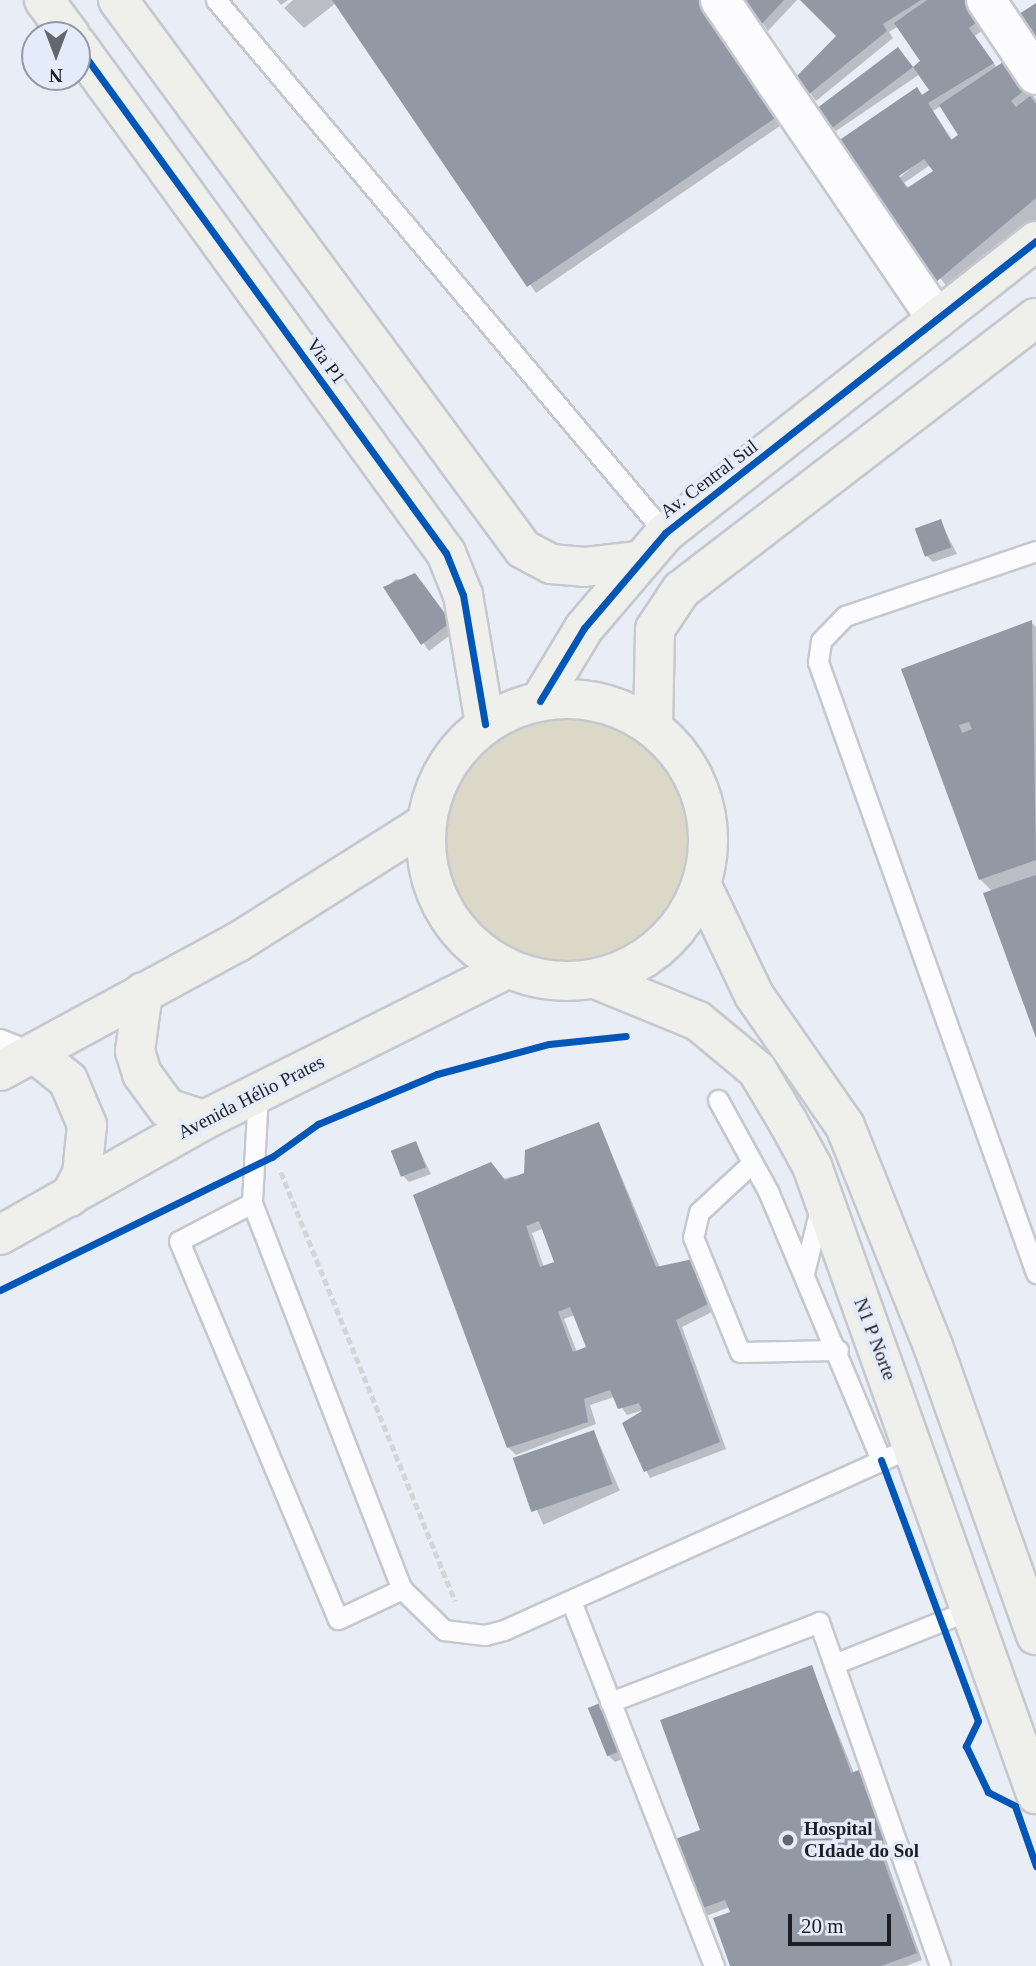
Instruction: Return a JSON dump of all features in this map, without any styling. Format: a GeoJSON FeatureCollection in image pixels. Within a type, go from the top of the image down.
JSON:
{"type":"FeatureCollection","features":[{"type":"Feature","properties":{"kind":"main road"},"geometry":{"type":"LineString","coordinates":[[44,0],[60,21]]}},
{"type":"Feature","properties":{"kind":"main road"},"geometry":{"type":"LineString","coordinates":[[118,0],[523,549],[562,565],[636,561]]}},
{"type":"Feature","properties":{"kind":"main road","name":"Via P1"},"geometry":{"type":"LineString","coordinates":[[91,64],[446,553],[463,595],[485,724]]}},
{"type":"Feature","properties":{"kind":"main road"},"geometry":{"type":"LineString","coordinates":[[204,220],[240,220],[251,212],[258,190]]}},
{"type":"Feature","properties":{"kind":"main road","name":"Av. Central Sul"},"geometry":{"type":"LineString","coordinates":[[540,701],[584,628],[636,561],[665,533],[1036,241]]}},
{"type":"Feature","properties":{"kind":"main road"},"geometry":{"type":"LineString","coordinates":[[277,320],[287,275],[305,272],[324,280]]}},
{"type":"Feature","properties":{"kind":"main road"},"geometry":{"type":"LineString","coordinates":[[653,727],[655,629],[681,590],[1036,318]]}},
{"type":"Feature","properties":{"kind":"main road"},"geometry":{"type":"LineString","coordinates":[[540,701],[599,702],[653,727],[686,763],[704,798],[709,857],[702,886],[690,913],[649,956],[595,979],[545,979],[508,968],[460,933],[443,909],[429,872],[426,823],[445,767],[485,724],[540,701]]}},
{"type":"Feature","properties":{"kind":"main road"},"geometry":{"type":"LineString","coordinates":[[0,1070],[17,1046],[143,992],[238,942],[426,823]]}},
{"type":"Feature","properties":{"kind":"main road"},"geometry":{"type":"LineString","coordinates":[[702,886],[754,995],[845,1126],[933,1346],[1036,1636]]}},
{"type":"Feature","properties":{"kind":"main road","name":"Avenida Hélio Prates"},"geometry":{"type":"LineString","coordinates":[[0,1235],[204,1120],[508,968]]}},
{"type":"Feature","properties":{"kind":"main road","name":"N1 P Norte"},"geometry":{"type":"LineString","coordinates":[[595,979],[698,1021],[757,1070],[812,1166],[898,1452],[972,1609],[1036,1794]]}},
{"type":"Feature","properties":{"kind":"main road"},"geometry":{"type":"LineString","coordinates":[[143,992],[135,1051],[142,1074],[167,1108],[204,1120]]}},
{"type":"Feature","properties":{"kind":"main road"},"geometry":{"type":"LineString","coordinates":[[17,1046],[68,1080],[87,1125],[82,1174],[70,1197]]}},
{"type":"Feature","properties":{"kind":"street"},"geometry":{"type":"LineString","coordinates":[[720,0],[937,319]]}},
{"type":"Feature","properties":{"kind":"street"},"geometry":{"type":"LineString","coordinates":[[986,0],[1036,75]]}},
{"type":"Feature","properties":{"kind":"lane"},"geometry":{"type":"LineString","coordinates":[[216,0],[665,533]]}},
{"type":"Feature","properties":{"kind":"lane"},"geometry":{"type":"LineString","coordinates":[[1036,551],[845,616],[821,641],[818,662],[1036,1273]]}},
{"type":"Feature","properties":{"kind":"lane"},"geometry":{"type":"LineString","coordinates":[[258,1094],[263,1160],[252,1203],[402,1589],[444,1630],[485,1635],[571,1601],[898,1452],[838,1350],[752,1163],[718,1100]]}},
{"type":"Feature","properties":{"kind":"lane"},"geometry":{"type":"LineString","coordinates":[[752,1163],[699,1212],[693,1237],[740,1352],[838,1350]]}},
{"type":"Feature","properties":{"kind":"lane"},"geometry":{"type":"LineString","coordinates":[[804,1273],[822,1201]]}},
{"type":"Feature","properties":{"kind":"lane"},"geometry":{"type":"LineString","coordinates":[[252,1203],[179,1241],[338,1619],[402,1589]]}},
{"type":"Feature","properties":{"kind":"lane"},"geometry":{"type":"LineString","coordinates":[[571,1601],[714,1966]]}},
{"type":"Feature","properties":{"kind":"lane"},"geometry":{"type":"LineString","coordinates":[[834,1664],[972,1609]]}},
{"type":"Feature","properties":{"kind":"lane"},"geometry":{"type":"LineString","coordinates":[[610,1702],[819,1622],[940,1966]]}},
{"type":"Feature","properties":{"kind":"path"},"geometry":{"type":"LineString","coordinates":[[263,1160],[292,1192],[463,1612]]}},
{"type":"Feature","properties":{"kind":"shaded area"},"geometry":{"type":"Polygon","coordinates":[[[577,716],[623,730],[651,752],[667,770],[678,791],[685,814],[685,862],[678,885],[667,906],[651,924],[633,940],[612,951],[577,960],[553,960],[518,951],[497,940],[463,906],[452,885],[445,862],[443,826],[452,791],[463,770],[497,736],[518,725],[541,718],[577,716]]]}},
{"type":"Feature","properties":{"kind":"building"},"geometry":{"type":"Polygon","coordinates":[[[332,0],[703,0],[781,114],[527,287],[332,0]]]}},
{"type":"Feature","properties":{"kind":"building"},"geometry":{"type":"Polygon","coordinates":[[[743,0],[784,0],[760,26],[743,0]]]}},
{"type":"Feature","properties":{"kind":"building"},"geometry":{"type":"Polygon","coordinates":[[[800,0],[921,0],[883,24],[887,31],[808,95],[796,77],[836,36],[800,0]]]}},
{"type":"Feature","properties":{"kind":"building"},"geometry":{"type":"Polygon","coordinates":[[[927,0],[968,0],[981,19],[969,28],[994,63],[928,103],[951,140],[958,135],[939,105],[1006,60],[1026,89],[1011,101],[1016,107],[1030,96],[1036,104],[1036,198],[936,282],[838,141],[917,87],[922,95],[929,90],[913,67],[920,61],[894,23],[927,0]],[[924,159],[899,176],[907,188],[933,171],[924,159]]]}},
{"type":"Feature","properties":{"kind":"building"},"geometry":{"type":"Polygon","coordinates":[[[1036,3],[1036,46],[1016,16],[1036,3]]]}},
{"type":"Feature","properties":{"kind":"building"},"geometry":{"type":"Polygon","coordinates":[[[898,47],[913,67],[832,128],[817,108],[898,47]]]}},
{"type":"Feature","properties":{"kind":"building"},"geometry":{"type":"Polygon","coordinates":[[[941,519],[951,547],[925,557],[915,529],[941,519]]]}},
{"type":"Feature","properties":{"kind":"building"},"geometry":{"type":"Polygon","coordinates":[[[415,573],[451,622],[421,645],[383,587],[415,573]]]}},
{"type":"Feature","properties":{"kind":"building"},"geometry":{"type":"Polygon","coordinates":[[[1032,620],[1036,860],[979,880],[901,669],[1032,620]],[[969,722],[959,725],[962,733],[972,729],[969,722]]]}},
{"type":"Feature","properties":{"kind":"building"},"geometry":{"type":"Polygon","coordinates":[[[1036,875],[1036,1038],[983,893],[1036,875]]]}},
{"type":"Feature","properties":{"kind":"building"},"geometry":{"type":"Polygon","coordinates":[[[599,1122],[656,1267],[693,1259],[710,1303],[676,1320],[720,1442],[644,1472],[622,1423],[642,1411],[639,1403],[618,1409],[610,1390],[584,1399],[588,1422],[507,1448],[413,1195],[491,1162],[505,1180],[524,1173],[525,1150],[599,1122]],[[539,1221],[526,1226],[540,1267],[554,1262],[539,1221]],[[570,1307],[558,1312],[573,1352],[586,1347],[570,1307]]]}},
{"type":"Feature","properties":{"kind":"building"},"geometry":{"type":"Polygon","coordinates":[[[416,1141],[426,1167],[401,1177],[391,1151],[416,1141]]]}},
{"type":"Feature","properties":{"kind":"building"},"geometry":{"type":"Polygon","coordinates":[[[594,1430],[613,1484],[531,1512],[513,1458],[594,1430]]]}},
{"type":"Feature","properties":{"kind":"building","name":"Hospital CIdade do Sol"},"geometry":{"type":"Polygon","coordinates":[[[812,1665],[851,1773],[869,1766],[895,1836],[877,1843],[917,1953],[881,1966],[730,1966],[713,1918],[730,1912],[725,1900],[692,1912],[667,1842],[700,1830],[660,1720],[812,1665]]]}},
{"type":"Feature","properties":{"kind":"building"},"geometry":{"type":"Polygon","coordinates":[[[610,1699],[629,1747],[607,1756],[588,1708],[610,1699]]]}},
{"type":"Feature","properties":{"kind":"cycle path"},"geometry":{"type":"LineString","coordinates":[[91,64],[446,553],[463,595],[485,724]]}},
{"type":"Feature","properties":{"kind":"cycle path"},"geometry":{"type":"LineString","coordinates":[[540,701],[584,628],[665,533],[1036,241]]}},
{"type":"Feature","properties":{"kind":"cycle path"},"geometry":{"type":"LineString","coordinates":[[0,1290],[272,1157],[318,1124],[437,1074],[549,1044],[626,1036]]}},
{"type":"Feature","properties":{"kind":"cycle path"},"geometry":{"type":"LineString","coordinates":[[881,1460],[978,1721],[966,1746],[988,1792],[1015,1806],[1036,1866]]}},
{"type":"Feature","properties":{"kind":"place","name":"Hospital CIdade do Sol"},"geometry":{"type":"Point","coordinates":[788,1840]}}]}
